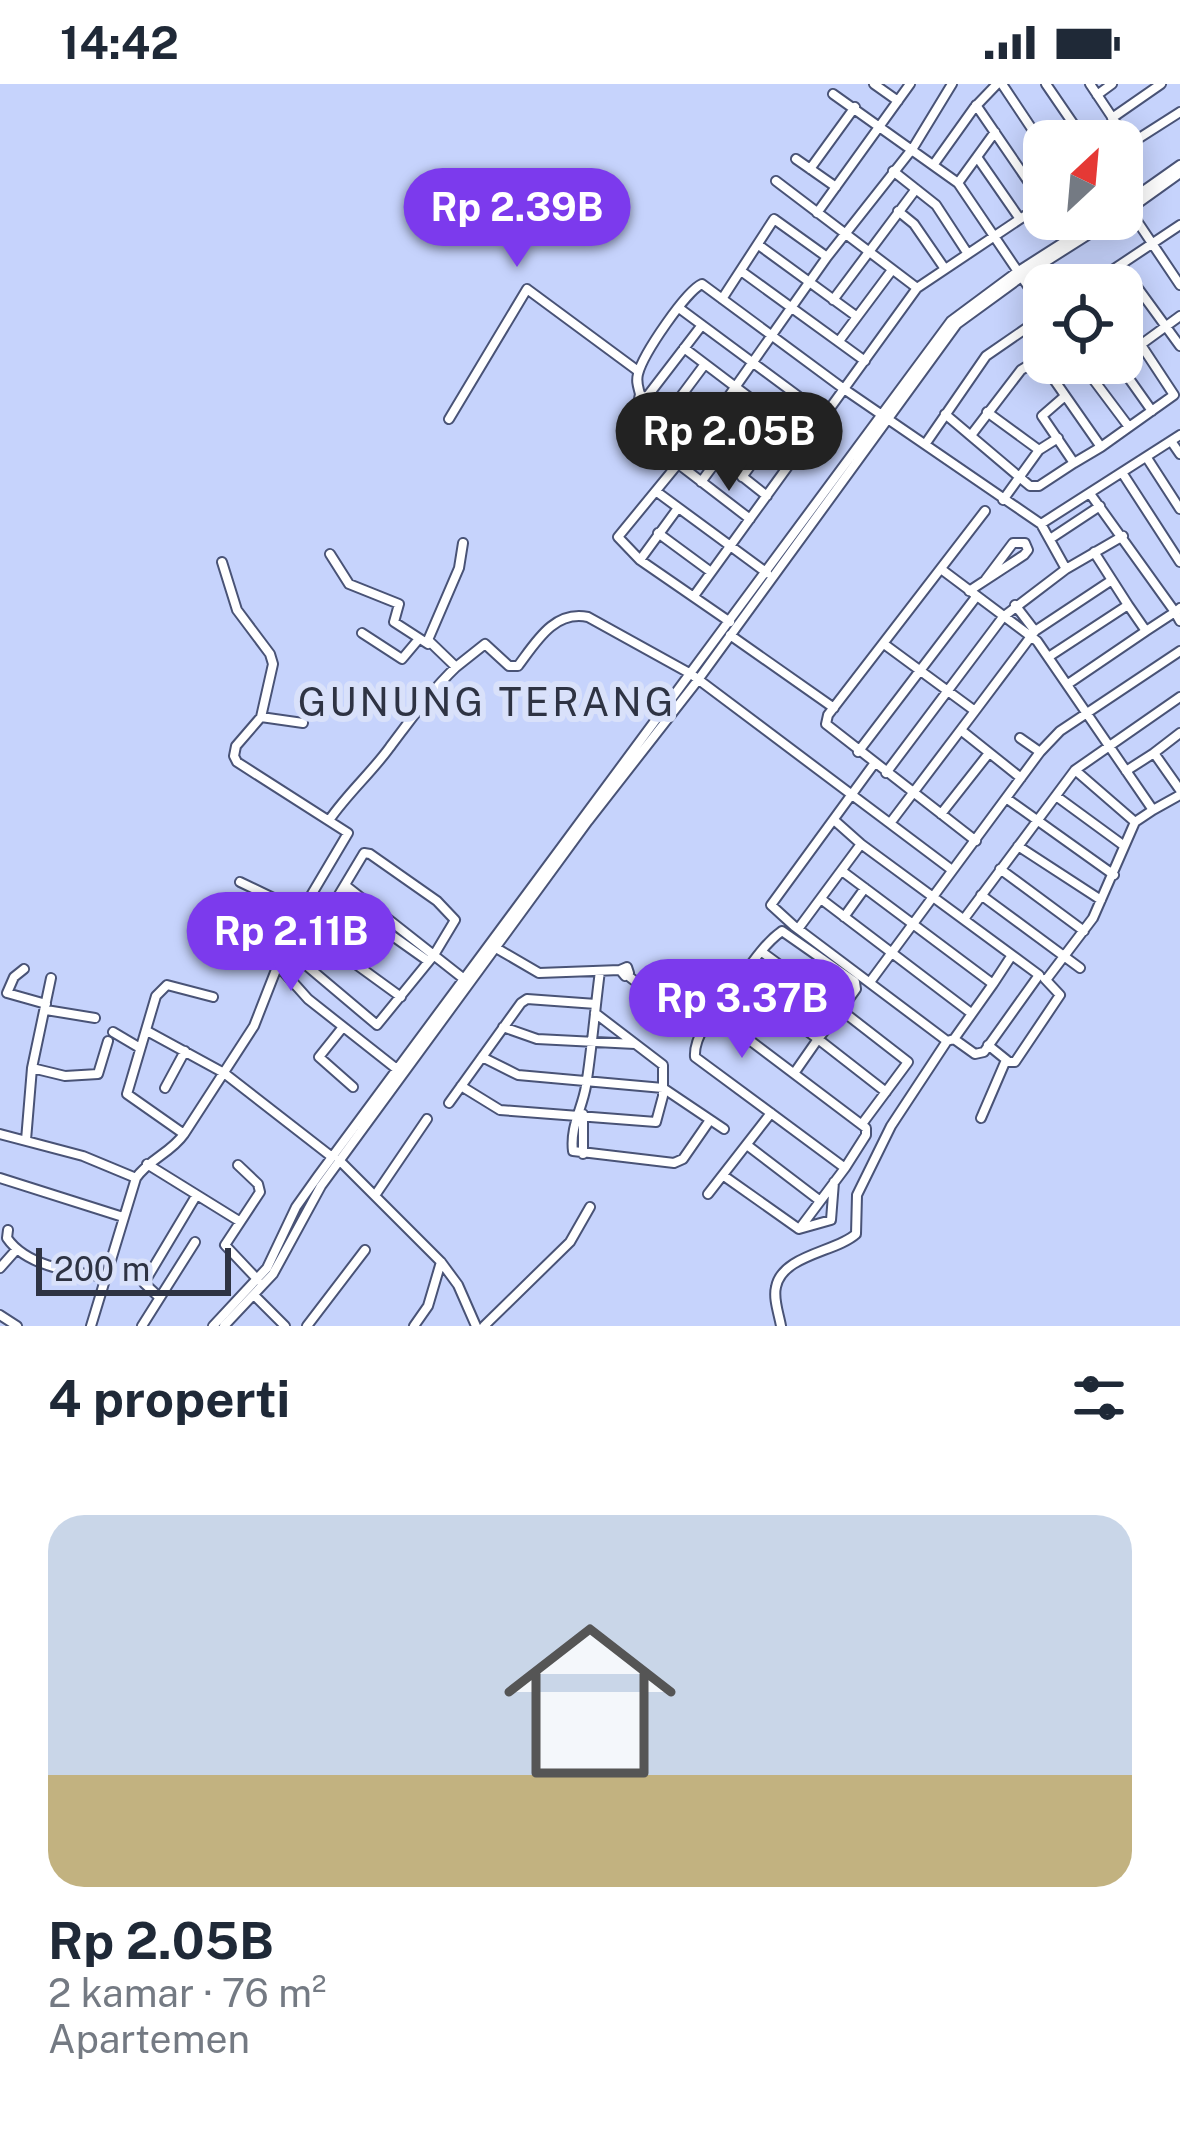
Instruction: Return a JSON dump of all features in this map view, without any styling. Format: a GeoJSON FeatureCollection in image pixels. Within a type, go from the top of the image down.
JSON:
{"type":"FeatureCollection","features":[{"type":"Feature","properties":{"kind":"street"},"geometry":{"type":"LineString","coordinates":[[874,84],[898,101]]}},
{"type":"Feature","properties":{"kind":"street"},"geometry":{"type":"LineString","coordinates":[[817,213],[910,84]]}},
{"type":"Feature","properties":{"kind":"street"},"geometry":{"type":"LineString","coordinates":[[730,622],[640,560],[618,537],[754,364],[827,257],[913,148],[952,84]]}},
{"type":"Feature","properties":{"kind":"street"},"geometry":{"type":"LineString","coordinates":[[934,164],[976,105],[1000,84],[1025,120]]}},
{"type":"Feature","properties":{"kind":"street"},"geometry":{"type":"LineString","coordinates":[[1046,84],[1070,120]]}},
{"type":"Feature","properties":{"kind":"street"},"geometry":{"type":"LineString","coordinates":[[1090,84],[1112,118],[1160,84]]}},
{"type":"Feature","properties":{"kind":"street"},"geometry":{"type":"LineString","coordinates":[[1097,95],[1112,84]]}},
{"type":"Feature","properties":{"kind":"street"},"geometry":{"type":"LineString","coordinates":[[833,94],[958,183],[1023,282]]}},
{"type":"Feature","properties":{"kind":"street"},"geometry":{"type":"LineString","coordinates":[[976,105],[1023,172]]}},
{"type":"Feature","properties":{"kind":"street"},"geometry":{"type":"LineString","coordinates":[[810,169],[855,107]]}},
{"type":"Feature","properties":{"kind":"street"},"geometry":{"type":"LineString","coordinates":[[1143,136],[1180,112]]}},
{"type":"Feature","properties":{"kind":"street"},"geometry":{"type":"LineString","coordinates":[[958,183],[995,131]]}},
{"type":"Feature","properties":{"kind":"street"},"geometry":{"type":"LineString","coordinates":[[977,157],[1020,219]]}},
{"type":"Feature","properties":{"kind":"street"},"geometry":{"type":"LineString","coordinates":[[796,159],[836,187]]}},
{"type":"Feature","properties":{"kind":"street"},"geometry":{"type":"LineString","coordinates":[[1143,194],[1180,169]]}},
{"type":"Feature","properties":{"kind":"street"},"geometry":{"type":"LineString","coordinates":[[893,171],[936,205],[968,254]]}},
{"type":"Feature","properties":{"kind":"street"},"geometry":{"type":"LineString","coordinates":[[776,181],[917,288]]}},
{"type":"Feature","properties":{"kind":"street"},"geometry":{"type":"LineString","coordinates":[[833,299],[916,189]]}},
{"type":"Feature","properties":{"kind":"street"},"geometry":{"type":"LineString","coordinates":[[898,212],[914,224],[945,269]]}},
{"type":"Feature","properties":{"kind":"street"},"geometry":{"type":"LineString","coordinates":[[694,596],[917,288],[1023,217]]}},
{"type":"Feature","properties":{"kind":"street"},"geometry":{"type":"LineString","coordinates":[[722,299],[774,219],[827,257]]}},
{"type":"Feature","properties":{"kind":"street"},"geometry":{"type":"LineString","coordinates":[[1121,264],[1180,225]]}},
{"type":"Feature","properties":{"kind":"street"},"geometry":{"type":"LineString","coordinates":[[1143,230],[1176,269],[1180,284]]}},
{"type":"Feature","properties":{"kind":"street"},"geometry":{"type":"LineString","coordinates":[[213,1326],[258,1280],[336,1158],[730,622],[957,324],[1069,240]]}},
{"type":"Feature","properties":{"kind":"street"},"geometry":{"type":"LineString","coordinates":[[1018,275],[1077,240]]}},
{"type":"Feature","properties":{"kind":"street"},"geometry":{"type":"LineString","coordinates":[[760,245],[856,316]]}},
{"type":"Feature","properties":{"kind":"street"},"geometry":{"type":"LineString","coordinates":[[839,341],[892,270]]}},
{"type":"Feature","properties":{"kind":"street"},"geometry":{"type":"LineString","coordinates":[[741,271],[865,361]]}},
{"type":"Feature","properties":{"kind":"street"},"geometry":{"type":"LineString","coordinates":[[638,371],[698,284],[1041,524],[1066,569]]}},
{"type":"Feature","properties":{"kind":"street"},"geometry":{"type":"LineString","coordinates":[[449,419],[527,289],[638,371],[643,396],[700,436]]}},
{"type":"Feature","properties":{"kind":"street"},"geometry":{"type":"LineString","coordinates":[[1143,296],[1180,346]]}},
{"type":"Feature","properties":{"kind":"street"},"geometry":{"type":"LineString","coordinates":[[679,308],[825,416]]}},
{"type":"Feature","properties":{"kind":"street"},"geometry":{"type":"LineString","coordinates":[[945,414],[1030,486],[1040,486],[1177,399],[1143,343],[1180,316]]}},
{"type":"Feature","properties":{"kind":"street"},"geometry":{"type":"LineString","coordinates":[[701,325],[643,396],[633,429],[750,519]]}},
{"type":"Feature","properties":{"kind":"street"},"geometry":{"type":"LineString","coordinates":[[926,443],[986,356],[1023,329]]}},
{"type":"Feature","properties":{"kind":"street"},"geometry":{"type":"LineString","coordinates":[[684,348],[807,441]]}},
{"type":"Feature","properties":{"kind":"street"},"geometry":{"type":"LineString","coordinates":[[668,415],[705,364]]}},
{"type":"Feature","properties":{"kind":"street"},"geometry":{"type":"LineString","coordinates":[[972,434],[1023,371]]}},
{"type":"Feature","properties":{"kind":"street"},"geometry":{"type":"LineString","coordinates":[[1057,384],[1100,447]]}},
{"type":"Feature","properties":{"kind":"street"},"geometry":{"type":"LineString","coordinates":[[1097,384],[1129,427]]}},
{"type":"Feature","properties":{"kind":"street"},"geometry":{"type":"LineString","coordinates":[[1133,384],[1152,411]]}},
{"type":"Feature","properties":{"kind":"street"},"geometry":{"type":"LineString","coordinates":[[1065,396],[1042,414],[1074,464]]}},
{"type":"Feature","properties":{"kind":"street"},"geometry":{"type":"LineString","coordinates":[[701,482],[760,404]]}},
{"type":"Feature","properties":{"kind":"street"},"geometry":{"type":"LineString","coordinates":[[987,412],[1039,450]]}},
{"type":"Feature","properties":{"kind":"street"},"geometry":{"type":"LineString","coordinates":[[742,477],[783,422]]}},
{"type":"Feature","properties":{"kind":"street"},"geometry":{"type":"LineString","coordinates":[[1004,500],[1039,450],[1058,438]]}},
{"type":"Feature","properties":{"kind":"street"},"geometry":{"type":"LineString","coordinates":[[1041,524],[1176,438],[1180,454]]}},
{"type":"Feature","properties":{"kind":"street"},"geometry":{"type":"LineString","coordinates":[[718,458],[767,496]]}},
{"type":"Feature","properties":{"kind":"street"},"geometry":{"type":"LineString","coordinates":[[1147,458],[1178,503]]}},
{"type":"Feature","properties":{"kind":"street"},"geometry":{"type":"LineString","coordinates":[[1124,474],[1180,562]]}},
{"type":"Feature","properties":{"kind":"street"},"geometry":{"type":"LineString","coordinates":[[657,492],[768,575]]}},
{"type":"Feature","properties":{"kind":"street"},"geometry":{"type":"LineString","coordinates":[[1068,684],[1178,614],[1091,496]]}},
{"type":"Feature","properties":{"kind":"street"},"geometry":{"type":"LineString","coordinates":[[1050,539],[1100,506]]}},
{"type":"Feature","properties":{"kind":"street"},"geometry":{"type":"LineString","coordinates":[[640,560],[678,508]]}},
{"type":"Feature","properties":{"kind":"street"},"geometry":{"type":"LineString","coordinates":[[976,841],[826,724],[985,511]]}},
{"type":"Feature","properties":{"kind":"street"},"geometry":{"type":"LineString","coordinates":[[658,533],[711,572]]}},
{"type":"Feature","properties":{"kind":"street"},"geometry":{"type":"LineString","coordinates":[[886,772],[1015,605],[1123,536]]}},
{"type":"Feature","properties":{"kind":"street"},"geometry":{"type":"LineString","coordinates":[[429,644],[459,568],[463,543]]}},
{"type":"Feature","properties":{"kind":"street"},"geometry":{"type":"LineString","coordinates":[[858,752],[972,594],[1013,543],[1025,543],[1027,553],[986,579]]}},
{"type":"Feature","properties":{"kind":"street"},"geometry":{"type":"LineString","coordinates":[[1094,552],[1146,631]]}},
{"type":"Feature","properties":{"kind":"street"},"geometry":{"type":"LineString","coordinates":[[330,554],[349,584],[399,604],[394,622],[456,667]]}},
{"type":"Feature","properties":{"kind":"street"},"geometry":{"type":"LineString","coordinates":[[222,562],[237,610],[273,664],[261,716],[236,746],[237,762],[330,819],[348,836],[300,914],[283,968],[290,982],[401,1072]]}},
{"type":"Feature","properties":{"kind":"street"},"geometry":{"type":"LineString","coordinates":[[941,569],[1003,617],[1034,633]]}},
{"type":"Feature","properties":{"kind":"street"},"geometry":{"type":"LineString","coordinates":[[694,677],[730,635],[768,575]]}},
{"type":"Feature","properties":{"kind":"street"},"geometry":{"type":"LineString","coordinates":[[891,822],[1034,633],[1112,580]]}},
{"type":"Feature","properties":{"kind":"street"},"geometry":{"type":"LineString","coordinates":[[1050,656],[1129,604]]}},
{"type":"Feature","properties":{"kind":"street"},"geometry":{"type":"LineString","coordinates":[[1015,605],[1153,810]]}},
{"type":"Feature","properties":{"kind":"street"},"geometry":{"type":"LineString","coordinates":[[330,819],[351,788],[456,667],[485,644],[509,666],[518,666],[533,643],[572,614],[632,639],[694,677],[952,870]]}},
{"type":"Feature","properties":{"kind":"street"},"geometry":{"type":"LineString","coordinates":[[362,633],[402,659],[418,640]]}},
{"type":"Feature","properties":{"kind":"street"},"geometry":{"type":"LineString","coordinates":[[730,635],[834,708]]}},
{"type":"Feature","properties":{"kind":"street"},"geometry":{"type":"LineString","coordinates":[[884,644],[975,711]]}},
{"type":"Feature","properties":{"kind":"street"},"geometry":{"type":"LineString","coordinates":[[870,982],[1040,752],[1087,712],[1180,651]]}},
{"type":"Feature","properties":{"kind":"street"},"geometry":{"type":"LineString","coordinates":[[964,920],[1075,770],[1180,697]]}},
{"type":"Feature","properties":{"kind":"street"},"geometry":{"type":"LineString","coordinates":[[261,716],[303,723]]}},
{"type":"Feature","properties":{"kind":"street"},"geometry":{"type":"LineString","coordinates":[[962,731],[1021,778]]}},
{"type":"Feature","properties":{"kind":"street"},"geometry":{"type":"LineString","coordinates":[[1126,771],[1179,735]]}},
{"type":"Feature","properties":{"kind":"street"},"geometry":{"type":"LineString","coordinates":[[1020,738],[1040,752]]}},
{"type":"Feature","properties":{"kind":"street"},"geometry":{"type":"LineString","coordinates":[[941,814],[988,753]]}},
{"type":"Feature","properties":{"kind":"street"},"geometry":{"type":"LineString","coordinates":[[874,764],[772,902],[798,928],[870,982],[950,1040],[978,1054],[1084,932],[1136,822],[1180,793],[1154,753]]}},
{"type":"Feature","properties":{"kind":"street"},"geometry":{"type":"LineString","coordinates":[[1075,770],[1136,822]]}},
{"type":"Feature","properties":{"kind":"street"},"geometry":{"type":"LineString","coordinates":[[1056,796],[1123,845]]}},
{"type":"Feature","properties":{"kind":"street"},"geometry":{"type":"LineString","coordinates":[[1006,798],[1114,875]]}},
{"type":"Feature","properties":{"kind":"street"},"geometry":{"type":"LineString","coordinates":[[834,820],[1043,977],[1060,995],[1015,1062],[988,1045]]}},
{"type":"Feature","properties":{"kind":"street"},"geometry":{"type":"LineString","coordinates":[[798,928],[861,844]]}},
{"type":"Feature","properties":{"kind":"street"},"geometry":{"type":"LineString","coordinates":[[1018,846],[1101,901]]}},
{"type":"Feature","properties":{"kind":"street"},"geometry":{"type":"LineString","coordinates":[[368,853],[455,920],[377,1025],[308,969],[317,936],[339,898],[368,853]]}},
{"type":"Feature","properties":{"kind":"street"},"geometry":{"type":"LineString","coordinates":[[1000,869],[1084,932]]}},
{"type":"Feature","properties":{"kind":"street"},"geometry":{"type":"LineString","coordinates":[[842,871],[993,984]]}},
{"type":"Feature","properties":{"kind":"street"},"geometry":{"type":"LineString","coordinates":[[92,1326],[136,1178],[147,1164],[175,1147],[254,1026],[297,913],[241,882]]}},
{"type":"Feature","properties":{"kind":"street"},"geometry":{"type":"LineString","coordinates":[[346,886],[386,923],[464,979]]}},
{"type":"Feature","properties":{"kind":"street"},"geometry":{"type":"LineString","coordinates":[[844,916],[865,888]]}},
{"type":"Feature","properties":{"kind":"street"},"geometry":{"type":"LineString","coordinates":[[981,895],[1080,968]]}},
{"type":"Feature","properties":{"kind":"street"},"geometry":{"type":"LineString","coordinates":[[339,898],[386,923]]}},
{"type":"Feature","properties":{"kind":"street"},"geometry":{"type":"LineString","coordinates":[[820,899],[971,1013]]}},
{"type":"Feature","properties":{"kind":"street"},"geometry":{"type":"LineString","coordinates":[[795,1072],[857,987],[849,976],[784,931],[762,952],[702,1032],[695,1057],[845,1168]]}},
{"type":"Feature","properties":{"kind":"street"},"geometry":{"type":"LineString","coordinates":[[317,936],[401,997]]}},
{"type":"Feature","properties":{"kind":"street"},"geometry":{"type":"LineString","coordinates":[[493,946],[539,973],[624,973],[702,1032]]}},
{"type":"Feature","properties":{"kind":"street"},"geometry":{"type":"LineString","coordinates":[[401,1072],[464,979],[493,946]]}},
{"type":"Feature","properties":{"kind":"street"},"geometry":{"type":"LineString","coordinates":[[762,952],[908,1061],[862,1124]]}},
{"type":"Feature","properties":{"kind":"street"},"geometry":{"type":"LineString","coordinates":[[781,1326],[779,1279],[797,1263],[856,1234],[856,1195],[891,1126],[1012,956]]}},
{"type":"Feature","properties":{"kind":"street"},"geometry":{"type":"LineString","coordinates":[[24,969],[7,993],[95,1018]]}},
{"type":"Feature","properties":{"kind":"street"},"geometry":{"type":"LineString","coordinates":[[600,971],[580,1116],[583,1154],[674,1163],[710,1120]]}},
{"type":"Feature","properties":{"kind":"street"},"geometry":{"type":"LineString","coordinates":[[26,1140],[32,1068],[51,978]]}},
{"type":"Feature","properties":{"kind":"street"},"geometry":{"type":"LineString","coordinates":[[739,981],[886,1092]]}},
{"type":"Feature","properties":{"kind":"street"},"geometry":{"type":"LineString","coordinates":[[184,1134],[127,1094],[162,986],[213,997]]}},
{"type":"Feature","properties":{"kind":"street"},"geometry":{"type":"LineString","coordinates":[[449,1103],[461,1086],[482,1057],[503,1027],[527,999],[595,1009],[662,1061],[663,1088],[656,1122],[500,1110],[461,1086]]}},
{"type":"Feature","properties":{"kind":"street"},"geometry":{"type":"LineString","coordinates":[[716,1014],[862,1124],[866,1135],[799,1229]]}},
{"type":"Feature","properties":{"kind":"street"},"geometry":{"type":"LineString","coordinates":[[343,1027],[320,1057],[353,1088]]}},
{"type":"Feature","properties":{"kind":"street"},"geometry":{"type":"LineString","coordinates":[[503,1027],[537,1039],[636,1044]]}},
{"type":"Feature","properties":{"kind":"street"},"geometry":{"type":"LineString","coordinates":[[147,1031],[224,1073],[376,1193],[441,1262],[480,1326],[570,1242],[590,1207]]}},
{"type":"Feature","properties":{"kind":"street"},"geometry":{"type":"LineString","coordinates":[[32,1068],[65,1076],[98,1074],[110,1036],[140,1048]]}},
{"type":"Feature","properties":{"kind":"street"},"geometry":{"type":"LineString","coordinates":[[165,1088],[185,1051]]}},
{"type":"Feature","properties":{"kind":"street"},"geometry":{"type":"LineString","coordinates":[[482,1057],[518,1075],[663,1088],[724,1129]]}},
{"type":"Feature","properties":{"kind":"street"},"geometry":{"type":"LineString","coordinates":[[981,1118],[1006,1060]]}},
{"type":"Feature","properties":{"kind":"street"},"geometry":{"type":"LineString","coordinates":[[708,1194],[771,1113]]}},
{"type":"Feature","properties":{"kind":"street"},"geometry":{"type":"LineString","coordinates":[[376,1193],[427,1119]]}},
{"type":"Feature","properties":{"kind":"street"},"geometry":{"type":"LineString","coordinates":[[0,1134],[83,1156],[136,1178]]}},
{"type":"Feature","properties":{"kind":"street"},"geometry":{"type":"LineString","coordinates":[[747,1145],[820,1200]]}},
{"type":"Feature","properties":{"kind":"street"},"geometry":{"type":"LineString","coordinates":[[147,1164],[239,1221]]}},
{"type":"Feature","properties":{"kind":"street"},"geometry":{"type":"LineString","coordinates":[[238,1165],[260,1192],[225,1245],[258,1280]]}},
{"type":"Feature","properties":{"kind":"street"},"geometry":{"type":"LineString","coordinates":[[724,1176],[799,1229]]}},
{"type":"Feature","properties":{"kind":"street"},"geometry":{"type":"LineString","coordinates":[[0,1178],[123,1217]]}},
{"type":"Feature","properties":{"kind":"street"},"geometry":{"type":"LineString","coordinates":[[799,1229],[831,1220],[834,1182]]}},
{"type":"Feature","properties":{"kind":"street"},"geometry":{"type":"LineString","coordinates":[[159,1297],[144,1283],[196,1196]]}},
{"type":"Feature","properties":{"kind":"street"},"geometry":{"type":"LineString","coordinates":[[8,1230],[7,1238],[16,1250],[60,1268],[105,1277]]}},
{"type":"Feature","properties":{"kind":"street"},"geometry":{"type":"LineString","coordinates":[[226,1325],[273,1274],[287,1238]]}},
{"type":"Feature","properties":{"kind":"street"},"geometry":{"type":"LineString","coordinates":[[142,1326],[195,1242]]}},
{"type":"Feature","properties":{"kind":"street"},"geometry":{"type":"LineString","coordinates":[[0,1268],[16,1250]]}},
{"type":"Feature","properties":{"kind":"street"},"geometry":{"type":"LineString","coordinates":[[307,1326],[365,1250]]}},
{"type":"Feature","properties":{"kind":"street"},"geometry":{"type":"LineString","coordinates":[[413,1326],[428,1306],[441,1262]]}},
{"type":"Feature","properties":{"kind":"street"},"geometry":{"type":"LineString","coordinates":[[254,1295],[285,1326]]}},
{"type":"Feature","properties":{"kind":"street"},"geometry":{"type":"LineString","coordinates":[[0,1315],[16,1326]]}},
{"type":"Feature","properties":{"kind":"district","name":"GUNUNG TERANG"},"geometry":{"type":"Point","coordinates":[487,702]}}]}
